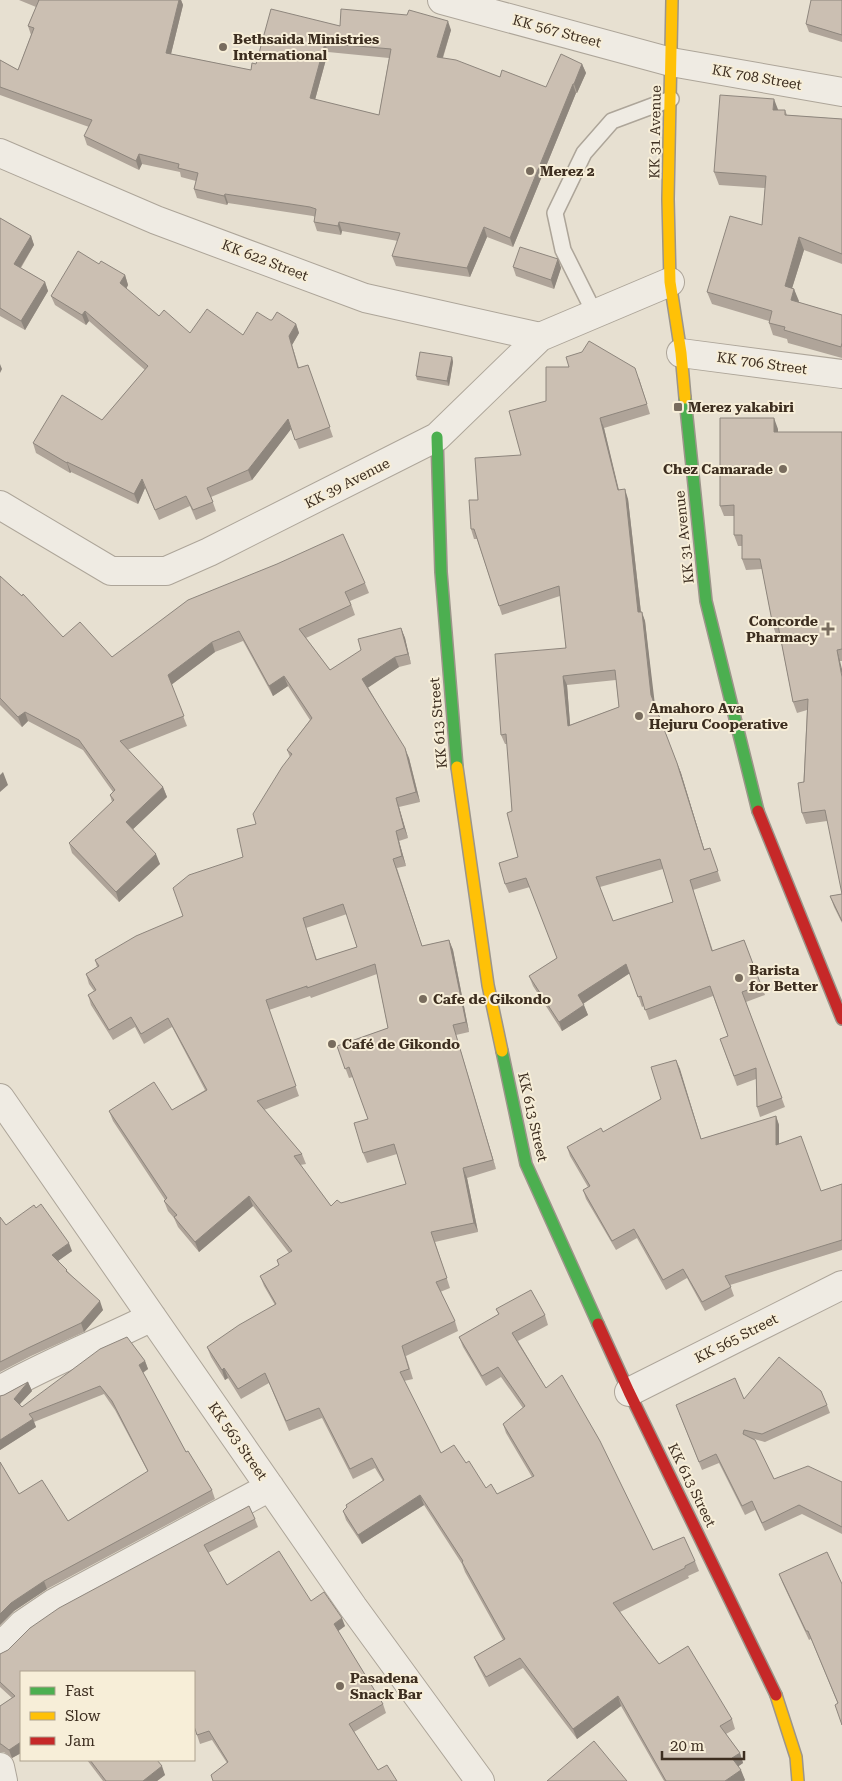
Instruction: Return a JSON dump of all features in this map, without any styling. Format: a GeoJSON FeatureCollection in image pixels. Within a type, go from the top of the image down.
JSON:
{"type":"FeatureCollection","features":[{"type":"Feature","properties":{"kind":"street","name":"KK 567 Street"},"geometry":{"type":"LineString","coordinates":[[442,0],[671,62]]}},
{"type":"Feature","properties":{"kind":"street","name":"KK 31 Avenue"},"geometry":{"type":"LineString","coordinates":[[672,0],[668,199],[670,282],[681,353],[706,600],[757,808],[842,1019]]}},
{"type":"Feature","properties":{"kind":"street","name":"KK 708 Street"},"geometry":{"type":"LineString","coordinates":[[671,62],[842,92]]}},
{"type":"Feature","properties":{"kind":"street","name":"KK 622 Street"},"geometry":{"type":"LineString","coordinates":[[0,153],[156,220],[365,298],[540,337]]}},
{"type":"Feature","properties":{"kind":"street","name":"KK 39 Avenue"},"geometry":{"type":"LineString","coordinates":[[0,505],[111,572],[166,571],[209,552],[437,437],[540,337],[670,282]]}},
{"type":"Feature","properties":{"kind":"street","name":"KK 706 Street"},"geometry":{"type":"LineString","coordinates":[[681,353],[842,374]]}},
{"type":"Feature","properties":{"kind":"street","name":"KK 613 Street"},"geometry":{"type":"LineString","coordinates":[[437,437],[441,572],[458,783],[488,985],[526,1164],[630,1392],[775,1692],[796,1758],[798,1781]]}},
{"type":"Feature","properties":{"kind":"street","name":"KK 563 Street"},"geometry":{"type":"LineString","coordinates":[[0,1098],[353,1607],[480,1781]]}},
{"type":"Feature","properties":{"kind":"street","name":"KK 565 Street"},"geometry":{"type":"LineString","coordinates":[[630,1392],[842,1285]]}},
{"type":"Feature","properties":{"kind":"street"},"geometry":{"type":"LineString","coordinates":[[0,1390],[29,1373],[152,1317]]}},
{"type":"Feature","properties":{"kind":"street"},"geometry":{"type":"LineString","coordinates":[[0,1647],[23,1624],[54,1603],[270,1487]]}},
{"type":"Feature","properties":{"kind":"street"},"geometry":{"type":"LineString","coordinates":[[0,1767],[3,1781]]}},
{"type":"Feature","properties":{"kind":"lane"},"geometry":{"type":"LineString","coordinates":[[595,314],[563,250],[555,213],[584,153],[612,121],[671,99]]}},
{"type":"Feature","properties":{"kind":"building"},"geometry":{"type":"Polygon","coordinates":[[[39,0],[179,0],[166,53],[251,70],[252,63],[256,64],[271,9],[340,26],[341,9],[407,15],[409,10],[448,21],[437,57],[456,60],[500,77],[502,70],[546,87],[561,54],[582,64],[510,238],[484,227],[467,268],[392,256],[400,233],[339,222],[338,226],[314,222],[316,209],[310,207],[225,194],[224,196],[194,189],[198,173],[178,168],[179,164],[139,154],[136,161],[84,136],[92,120],[0,87],[0,60],[18,70],[34,28],[28,26],[39,0]],[[325,43],[310,98],[379,115],[391,49],[325,43]]]}},
{"type":"Feature","properties":{"kind":"building"},"geometry":{"type":"Polygon","coordinates":[[[811,0],[842,0],[842,35],[806,24],[811,0]]]}},
{"type":"Feature","properties":{"kind":"building"},"geometry":{"type":"Polygon","coordinates":[[[720,95],[774,99],[773,110],[785,110],[785,115],[842,119],[842,254],[799,237],[785,286],[794,289],[791,300],[842,315],[841,347],[784,330],[785,327],[769,323],[772,311],[707,292],[730,216],[762,225],[766,176],[714,172],[720,95]]]}},
{"type":"Feature","properties":{"kind":"building"},"geometry":{"type":"Polygon","coordinates":[[[0,218],[31,236],[14,264],[45,282],[21,321],[0,308],[0,218]]]}},
{"type":"Feature","properties":{"kind":"building"},"geometry":{"type":"Polygon","coordinates":[[[520,247],[558,259],[551,280],[513,267],[520,247]]]}},
{"type":"Feature","properties":{"kind":"building"},"geometry":{"type":"Polygon","coordinates":[[[78,251],[99,264],[101,261],[125,275],[120,283],[159,316],[164,310],[190,333],[207,309],[243,335],[257,312],[272,320],[277,312],[296,324],[289,336],[298,368],[308,365],[330,427],[295,440],[288,419],[248,470],[207,488],[213,502],[193,510],[186,496],[155,510],[142,479],[134,494],[67,463],[33,443],[62,395],[102,420],[148,366],[85,311],[82,315],[51,296],[78,251]]]}},
{"type":"Feature","properties":{"kind":"building"},"geometry":{"type":"Polygon","coordinates":[[[589,341],[635,368],[647,404],[600,418],[618,490],[625,489],[638,612],[642,612],[651,695],[677,763],[704,850],[710,848],[718,871],[690,880],[712,951],[744,940],[761,985],[742,992],[782,1098],[757,1107],[756,1068],[734,1076],[720,1039],[728,1036],[710,986],[645,1010],[641,996],[638,997],[626,964],[578,995],[584,1005],[559,1022],[529,976],[557,958],[526,878],[505,884],[499,863],[518,857],[507,813],[512,811],[506,734],[501,735],[495,654],[566,648],[559,586],[499,606],[474,529],[471,529],[469,500],[478,500],[475,458],[521,455],[509,411],[546,401],[546,367],[569,367],[566,357],[582,352],[589,341]],[[615,670],[563,676],[568,726],[619,707],[615,670]],[[660,859],[596,877],[613,921],[673,902],[660,859]]]}},
{"type":"Feature","properties":{"kind":"building"},"geometry":{"type":"Polygon","coordinates":[[[420,352],[452,357],[447,381],[416,376],[420,352]]]}},
{"type":"Feature","properties":{"kind":"building"},"geometry":{"type":"Polygon","coordinates":[[[720,418],[774,418],[774,432],[842,432],[842,649],[837,650],[842,677],[842,894],[825,810],[802,813],[798,783],[804,782],[808,699],[793,702],[778,625],[773,626],[760,559],[742,559],[742,535],[734,535],[734,505],[720,506],[720,418]]]}},
{"type":"Feature","properties":{"kind":"building"},"geometry":{"type":"Polygon","coordinates":[[[343,534],[365,583],[345,592],[351,605],[299,629],[330,670],[361,650],[358,639],[401,628],[408,654],[395,657],[362,679],[405,748],[416,792],[396,798],[404,828],[396,831],[402,856],[393,859],[422,946],[449,940],[466,1022],[453,1025],[493,1160],[463,1168],[474,1223],[431,1232],[447,1278],[436,1282],[455,1321],[402,1346],[409,1369],[400,1372],[441,1453],[454,1445],[466,1463],[469,1461],[486,1488],[491,1484],[497,1494],[534,1476],[503,1424],[525,1406],[498,1367],[482,1376],[459,1337],[499,1314],[496,1309],[531,1290],[545,1315],[512,1333],[546,1388],[562,1375],[600,1441],[653,1550],[684,1537],[695,1561],[685,1566],[685,1568],[613,1603],[659,1664],[688,1646],[732,1719],[720,1726],[740,1753],[732,1758],[741,1770],[725,1781],[666,1781],[618,1696],[573,1729],[520,1658],[486,1677],[474,1657],[505,1639],[463,1561],[420,1495],[358,1535],[343,1511],[347,1507],[346,1505],[384,1480],[372,1458],[350,1469],[319,1408],[286,1421],[265,1373],[238,1389],[224,1368],[222,1370],[207,1347],[239,1325],[276,1304],[260,1276],[279,1265],[277,1260],[292,1251],[249,1196],[195,1242],[174,1217],[177,1215],[164,1201],[167,1198],[109,1111],[154,1082],[172,1110],[207,1090],[168,1018],[141,1034],[131,1017],[109,1030],[88,995],[96,990],[86,974],[99,966],[95,960],[136,936],[183,916],[173,888],[189,875],[243,857],[237,829],[256,824],[253,814],[292,754],[287,750],[312,718],[284,676],[269,686],[239,631],[212,642],[168,675],[184,716],[120,741],[163,787],[126,822],[156,854],[116,892],[69,843],[114,800],[110,795],[115,790],[79,740],[25,712],[18,717],[0,698],[0,576],[22,596],[23,594],[63,637],[80,622],[112,657],[188,600],[277,564],[343,534]],[[343,904],[303,918],[316,960],[357,947],[343,904]],[[375,964],[266,1000],[296,1086],[257,1101],[302,1154],[294,1156],[331,1206],[337,1200],[341,1203],[406,1184],[394,1144],[363,1153],[354,1123],[368,1119],[349,1067],[345,1069],[337,1046],[388,1028],[375,964]]]}},
{"type":"Feature","properties":{"kind":"building"},"geometry":{"type":"Polygon","coordinates":[[[842,894],[842,921],[830,896],[842,894]]]}},
{"type":"Feature","properties":{"kind":"building"},"geometry":{"type":"Polygon","coordinates":[[[676,1060],[701,1139],[776,1116],[776,1145],[801,1136],[821,1191],[842,1184],[842,1240],[725,1276],[731,1287],[702,1302],[683,1269],[663,1280],[634,1229],[612,1241],[583,1190],[590,1186],[567,1147],[601,1128],[603,1132],[661,1099],[651,1067],[676,1060]]]}},
{"type":"Feature","properties":{"kind":"building"},"geometry":{"type":"Polygon","coordinates":[[[41,1204],[69,1243],[52,1255],[66,1271],[100,1301],[81,1323],[0,1362],[0,1217],[6,1225],[34,1205],[36,1208],[41,1204]]]}},
{"type":"Feature","properties":{"kind":"building"},"geometry":{"type":"Polygon","coordinates":[[[127,1337],[145,1361],[139,1365],[186,1452],[188,1451],[212,1490],[44,1581],[11,1603],[0,1614],[0,1462],[19,1494],[42,1480],[68,1521],[148,1471],[112,1401],[100,1386],[29,1414],[33,1419],[0,1440],[0,1396],[28,1382],[14,1399],[22,1407],[100,1349],[127,1337]]]}},
{"type":"Feature","properties":{"kind":"building"},"geometry":{"type":"Polygon","coordinates":[[[779,1357],[821,1391],[827,1405],[762,1434],[744,1430],[743,1434],[755,1440],[774,1479],[808,1466],[842,1482],[842,1527],[799,1505],[762,1523],[752,1501],[742,1506],[716,1454],[699,1462],[676,1405],[735,1378],[744,1399],[779,1357]]]}},
{"type":"Feature","properties":{"kind":"building"},"geometry":{"type":"Polygon","coordinates":[[[249,1506],[255,1519],[204,1545],[227,1585],[279,1551],[311,1601],[324,1592],[342,1618],[334,1624],[383,1704],[349,1724],[378,1770],[387,1765],[397,1781],[213,1781],[211,1775],[228,1762],[209,1731],[197,1735],[195,1729],[195,1671],[20,1671],[20,1743],[9,1750],[0,1744],[0,1706],[15,1696],[0,1682],[0,1654],[8,1650],[30,1628],[59,1608],[249,1506]]]}},
{"type":"Feature","properties":{"kind":"building"},"geometry":{"type":"Polygon","coordinates":[[[827,1552],[842,1584],[842,1725],[835,1705],[838,1703],[808,1631],[806,1631],[779,1574],[827,1552]]]}},
{"type":"Feature","properties":{"kind":"building"},"geometry":{"type":"Polygon","coordinates":[[[594,1741],[627,1781],[547,1781],[594,1741]]]}},
{"type":"Feature","properties":{"kind":"building"},"geometry":{"type":"Polygon","coordinates":[[[91,1761],[158,1761],[162,1766],[143,1781],[106,1781],[91,1761]]]}},
{"type":"Feature","properties":{"kind":"traffic: fast"},"geometry":{"type":"LineString","coordinates":[[685,398],[706,601],[758,811]]}},
{"type":"Feature","properties":{"kind":"traffic: fast"},"geometry":{"type":"LineString","coordinates":[[437,437],[441,572],[457,767]]}},
{"type":"Feature","properties":{"kind":"traffic: fast"},"geometry":{"type":"LineString","coordinates":[[502,1051],[526,1164],[598,1324]]}},
{"type":"Feature","properties":{"kind":"traffic: slow"},"geometry":{"type":"LineString","coordinates":[[672,0],[668,199],[670,282],[681,353],[685,398]]}},
{"type":"Feature","properties":{"kind":"traffic: slow"},"geometry":{"type":"LineString","coordinates":[[457,767],[488,985],[502,1051]]}},
{"type":"Feature","properties":{"kind":"traffic: slow"},"geometry":{"type":"LineString","coordinates":[[776,1695],[796,1757],[798,1781]]}},
{"type":"Feature","properties":{"kind":"traffic: jam"},"geometry":{"type":"LineString","coordinates":[[758,811],[842,1019]]}},
{"type":"Feature","properties":{"kind":"traffic: jam"},"geometry":{"type":"LineString","coordinates":[[598,1324],[776,1695]]}},
{"type":"Feature","properties":{"kind":"place","name":"Bethsaida Ministries International"},"geometry":{"type":"Point","coordinates":[223,47]}},
{"type":"Feature","properties":{"kind":"place","name":"Merez 2"},"geometry":{"type":"Point","coordinates":[530,171]}},
{"type":"Feature","properties":{"kind":"place","name":"Merez yakabiri"},"geometry":{"type":"Point","coordinates":[678,407]}},
{"type":"Feature","properties":{"kind":"place","name":"Chez Camarade"},"geometry":{"type":"Point","coordinates":[783,469]}},
{"type":"Feature","properties":{"kind":"place","name":"Concorde Pharmacy"},"geometry":{"type":"Point","coordinates":[828,629]}},
{"type":"Feature","properties":{"kind":"place","name":"Amahoro Ava Hejuru Cooperative"},"geometry":{"type":"Point","coordinates":[639,716]}},
{"type":"Feature","properties":{"kind":"place","name":"Barista for Better"},"geometry":{"type":"Point","coordinates":[739,978]}},
{"type":"Feature","properties":{"kind":"place","name":"Cafe de Gikondo"},"geometry":{"type":"Point","coordinates":[423,999]}},
{"type":"Feature","properties":{"kind":"place","name":"Café de Gikondo"},"geometry":{"type":"Point","coordinates":[332,1044]}},
{"type":"Feature","properties":{"kind":"place","name":"Pasadena Snack Bar"},"geometry":{"type":"Point","coordinates":[340,1686]}}]}
